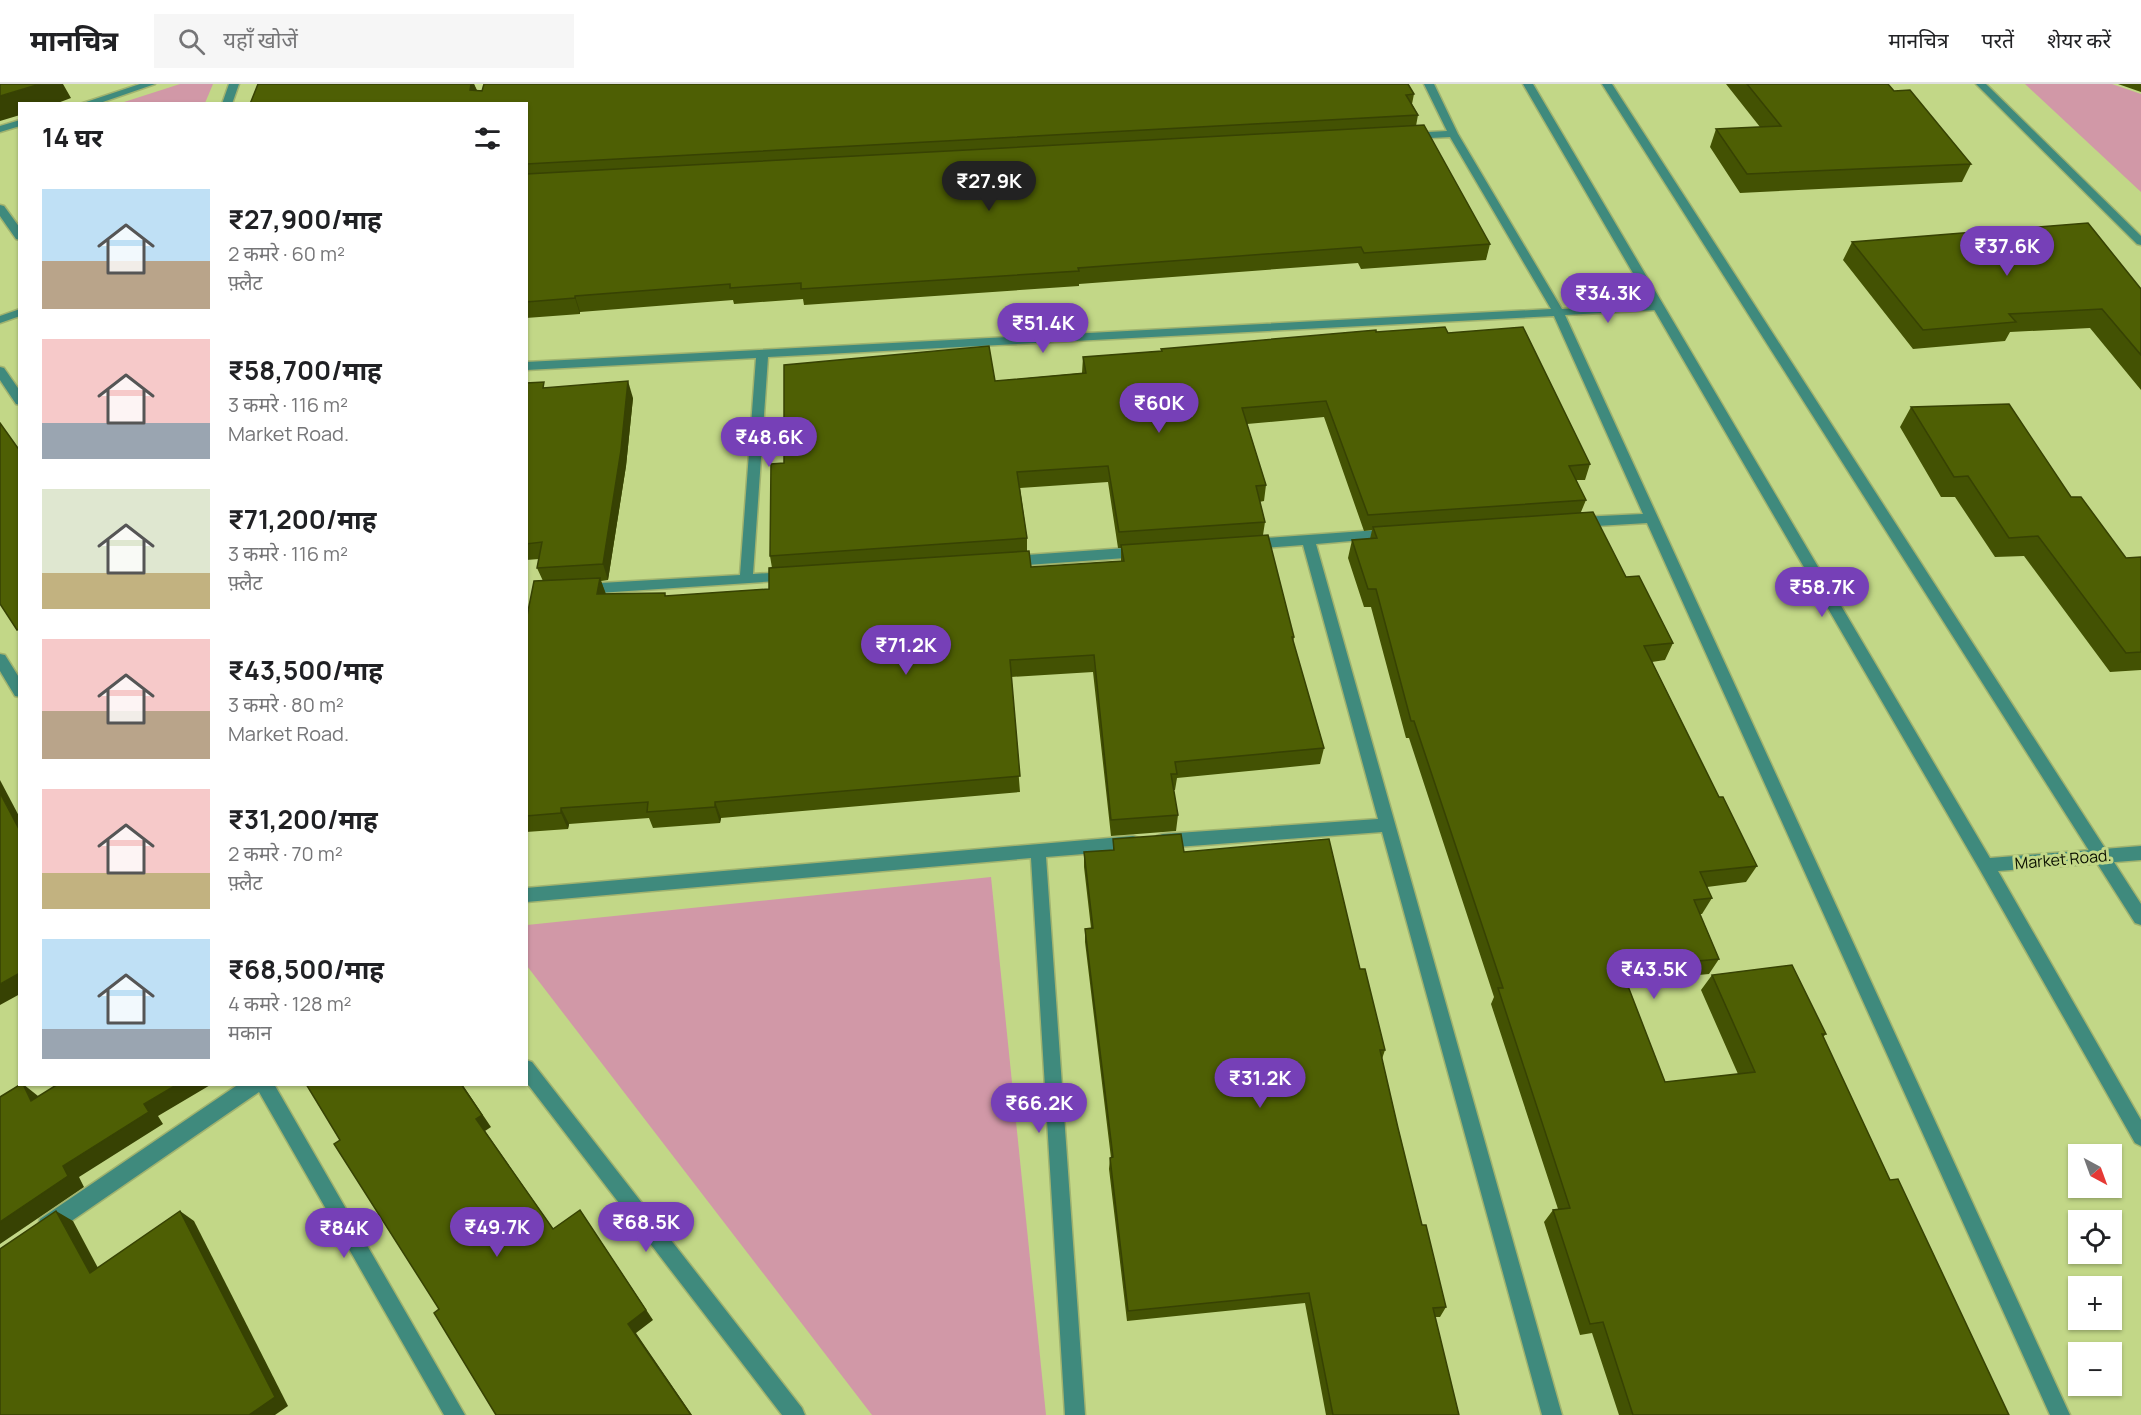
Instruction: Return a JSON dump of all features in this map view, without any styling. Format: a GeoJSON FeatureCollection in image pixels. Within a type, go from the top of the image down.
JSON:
{"type":"FeatureCollection","features":[{"type":"Feature","properties":{"kind":"street"},"geometry":{"type":"LineString","coordinates":[[92,102],[150,84]]}},
{"type":"Feature","properties":{"kind":"street"},"geometry":{"type":"LineString","coordinates":[[228,102],[234,84]]}},
{"type":"Feature","properties":{"kind":"street"},"geometry":{"type":"LineString","coordinates":[[1429,84],[1453,134],[1558,312],[2060,1415]]}},
{"type":"Feature","properties":{"kind":"street"},"geometry":{"type":"LineString","coordinates":[[1528,84],[1986,865],[2141,1137]]}},
{"type":"Feature","properties":{"kind":"street"},"geometry":{"type":"LineString","coordinates":[[1607,84],[2141,918]]}},
{"type":"Feature","properties":{"kind":"street"},"geometry":{"type":"LineString","coordinates":[[1981,84],[2141,242]]}},
{"type":"Feature","properties":{"kind":"street"},"geometry":{"type":"LineString","coordinates":[[0,129],[18,124]]}},
{"type":"Feature","properties":{"kind":"street"},"geometry":{"type":"LineString","coordinates":[[1396,137],[1453,134]]}},
{"type":"Feature","properties":{"kind":"street"},"geometry":{"type":"LineString","coordinates":[[0,208],[18,234]]}},
{"type":"Feature","properties":{"kind":"street"},"geometry":{"type":"LineString","coordinates":[[528,366],[1657,307]]}},
{"type":"Feature","properties":{"kind":"street"},"geometry":{"type":"LineString","coordinates":[[0,320],[18,313]]}},
{"type":"Feature","properties":{"kind":"street"},"geometry":{"type":"LineString","coordinates":[[746,580],[762,354]]}},
{"type":"Feature","properties":{"kind":"street"},"geometry":{"type":"LineString","coordinates":[[0,371],[18,398]]}},
{"type":"Feature","properties":{"kind":"street"},"geometry":{"type":"LineString","coordinates":[[1568,523],[1652,518]]}},
{"type":"Feature","properties":{"kind":"street"},"geometry":{"type":"LineString","coordinates":[[1238,545],[1402,534]]}},
{"type":"Feature","properties":{"kind":"street"},"geometry":{"type":"LineString","coordinates":[[1308,540],[1552,1415]]}},
{"type":"Feature","properties":{"kind":"street"},"geometry":{"type":"LineString","coordinates":[[1004,562],[1156,551]]}},
{"type":"Feature","properties":{"kind":"street"},"geometry":{"type":"LineString","coordinates":[[573,590],[804,576]]}},
{"type":"Feature","properties":{"kind":"street"},"geometry":{"type":"LineString","coordinates":[[0,660],[17,684]]}},
{"type":"Feature","properties":{"kind":"street"},"geometry":{"type":"LineString","coordinates":[[528,895],[1038,850],[1388,825]]}},
{"type":"Feature","properties":{"kind":"street"},"geometry":{"type":"LineString","coordinates":[[1038,850],[1075,1415]]}},
{"type":"Feature","properties":{"kind":"street","name":"Market Road."},"geometry":{"type":"LineString","coordinates":[[1986,865],[2141,853]]}},
{"type":"Feature","properties":{"kind":"street"},"geometry":{"type":"LineString","coordinates":[[528,1071],[795,1415]]}},
{"type":"Feature","properties":{"kind":"street"},"geometry":{"type":"LineString","coordinates":[[29,1238],[252,1086]]}},
{"type":"Feature","properties":{"kind":"street"},"geometry":{"type":"LineString","coordinates":[[265,1086],[455,1415]]}},
{"type":"Feature","properties":{"kind":"shaded area"},"geometry":{"type":"Polygon","coordinates":[[[180,84],[213,84],[205,102],[124,102],[180,84]]]}},
{"type":"Feature","properties":{"kind":"shaded area"},"geometry":{"type":"Polygon","coordinates":[[[2025,84],[2112,84],[2141,94],[2141,192],[2025,84]]]}},
{"type":"Feature","properties":{"kind":"shaded area"},"geometry":{"type":"Polygon","coordinates":[[[991,877],[1046,1415],[872,1415],[528,967],[528,925],[991,877]]]}},
{"type":"Feature","properties":{"kind":"building"},"geometry":{"type":"Polygon","coordinates":[[[0,84],[40,84],[0,96],[0,84]]]}},
{"type":"Feature","properties":{"kind":"building"},"geometry":{"type":"Polygon","coordinates":[[[258,84],[471,84],[470,90],[482,91],[484,84],[1408,84],[1414,94],[1406,95],[1418,115],[528,164],[528,102],[251,102],[258,84]]]}},
{"type":"Feature","properties":{"kind":"building"},"geometry":{"type":"Polygon","coordinates":[[[1747,84],[1888,84],[1894,91],[1910,90],[1971,164],[1747,174],[1716,129],[1781,126],[1747,84]]]}},
{"type":"Feature","properties":{"kind":"building"},"geometry":{"type":"Polygon","coordinates":[[[1424,125],[1490,244],[1364,253],[1361,247],[1078,268],[1079,271],[801,289],[801,283],[730,288],[730,284],[528,302],[528,174],[1424,125]]]}},
{"type":"Feature","properties":{"kind":"building"},"geometry":{"type":"Polygon","coordinates":[[[2088,223],[2141,289],[2141,355],[2102,309],[2009,314],[2016,322],[1923,330],[1852,242],[2088,223]]]}},
{"type":"Feature","properties":{"kind":"building"},"geometry":{"type":"Polygon","coordinates":[[[1445,327],[1448,333],[1523,327],[1590,464],[1569,466],[1586,500],[1368,515],[1326,401],[1242,408],[1266,485],[1256,486],[1265,522],[1119,532],[1108,466],[1017,472],[1027,538],[770,556],[771,464],[784,463],[784,365],[989,346],[995,381],[1086,373],[1083,357],[1376,330],[1376,332],[1445,327]]]}},
{"type":"Feature","properties":{"kind":"building"},"geometry":{"type":"Polygon","coordinates":[[[628,381],[621,450],[603,564],[537,568],[542,542],[528,544],[528,383],[544,382],[543,388],[628,381]]]}},
{"type":"Feature","properties":{"kind":"building"},"geometry":{"type":"Polygon","coordinates":[[[2009,404],[2071,497],[2081,497],[2126,558],[2141,557],[2141,652],[2126,653],[2038,536],[2009,538],[1968,476],[1954,477],[1911,407],[2009,404]]]}},
{"type":"Feature","properties":{"kind":"building"},"geometry":{"type":"Polygon","coordinates":[[[0,423],[18,448],[18,630],[0,604],[0,423]]]}},
{"type":"Feature","properties":{"kind":"building"},"geometry":{"type":"Polygon","coordinates":[[[1593,512],[1626,577],[1639,576],[1673,643],[1644,646],[1719,797],[1723,797],[1757,866],[1700,872],[1712,898],[1694,900],[1719,959],[1621,968],[1665,1082],[1755,1072],[1712,975],[1792,965],[1826,1034],[1822,1034],[1890,1180],[1898,1179],[2009,1415],[1633,1415],[1603,1322],[1590,1324],[1553,1210],[1570,1208],[1498,988],[1503,988],[1414,721],[1411,721],[1376,589],[1368,589],[1352,540],[1377,538],[1373,527],[1593,512]]]}},
{"type":"Feature","properties":{"kind":"building"},"geometry":{"type":"Polygon","coordinates":[[[1268,535],[1294,637],[1292,637],[1324,748],[1175,762],[1177,774],[1171,774],[1178,815],[1111,820],[1094,655],[1010,660],[1020,776],[715,802],[715,807],[647,812],[648,802],[561,808],[561,813],[528,816],[528,611],[534,581],[600,578],[597,594],[665,593],[665,596],[769,589],[769,568],[1029,551],[1031,567],[1124,561],[1121,545],[1268,535]]]}},
{"type":"Feature","properties":{"kind":"building"},"geometry":{"type":"Polygon","coordinates":[[[0,793],[18,827],[18,974],[0,984],[0,793]]]}},
{"type":"Feature","properties":{"kind":"building"},"geometry":{"type":"Polygon","coordinates":[[[1181,834],[1184,852],[1329,839],[1360,969],[1365,969],[1385,1050],[1380,1050],[1422,1225],[1426,1225],[1446,1307],[1433,1308],[1459,1415],[1333,1415],[1309,1293],[1128,1311],[1110,1158],[1113,1157],[1085,929],[1093,928],[1084,852],[1114,850],[1113,839],[1181,834]]]}},
{"type":"Feature","properties":{"kind":"building"},"geometry":{"type":"Polygon","coordinates":[[[18,1086],[24,1086],[31,1101],[55,1086],[175,1086],[144,1104],[149,1112],[63,1166],[68,1176],[0,1222],[0,1097],[18,1086]]]}},
{"type":"Feature","properties":{"kind":"building"},"geometry":{"type":"Polygon","coordinates":[[[307,1086],[462,1086],[482,1115],[476,1119],[553,1229],[580,1210],[646,1310],[628,1324],[691,1415],[496,1415],[434,1313],[439,1309],[334,1144],[340,1140],[307,1086]]]}},
{"type":"Feature","properties":{"kind":"building"},"geometry":{"type":"Polygon","coordinates":[[[56,1211],[90,1273],[180,1211],[275,1397],[249,1415],[0,1415],[0,1249],[56,1211]]]}}]}
